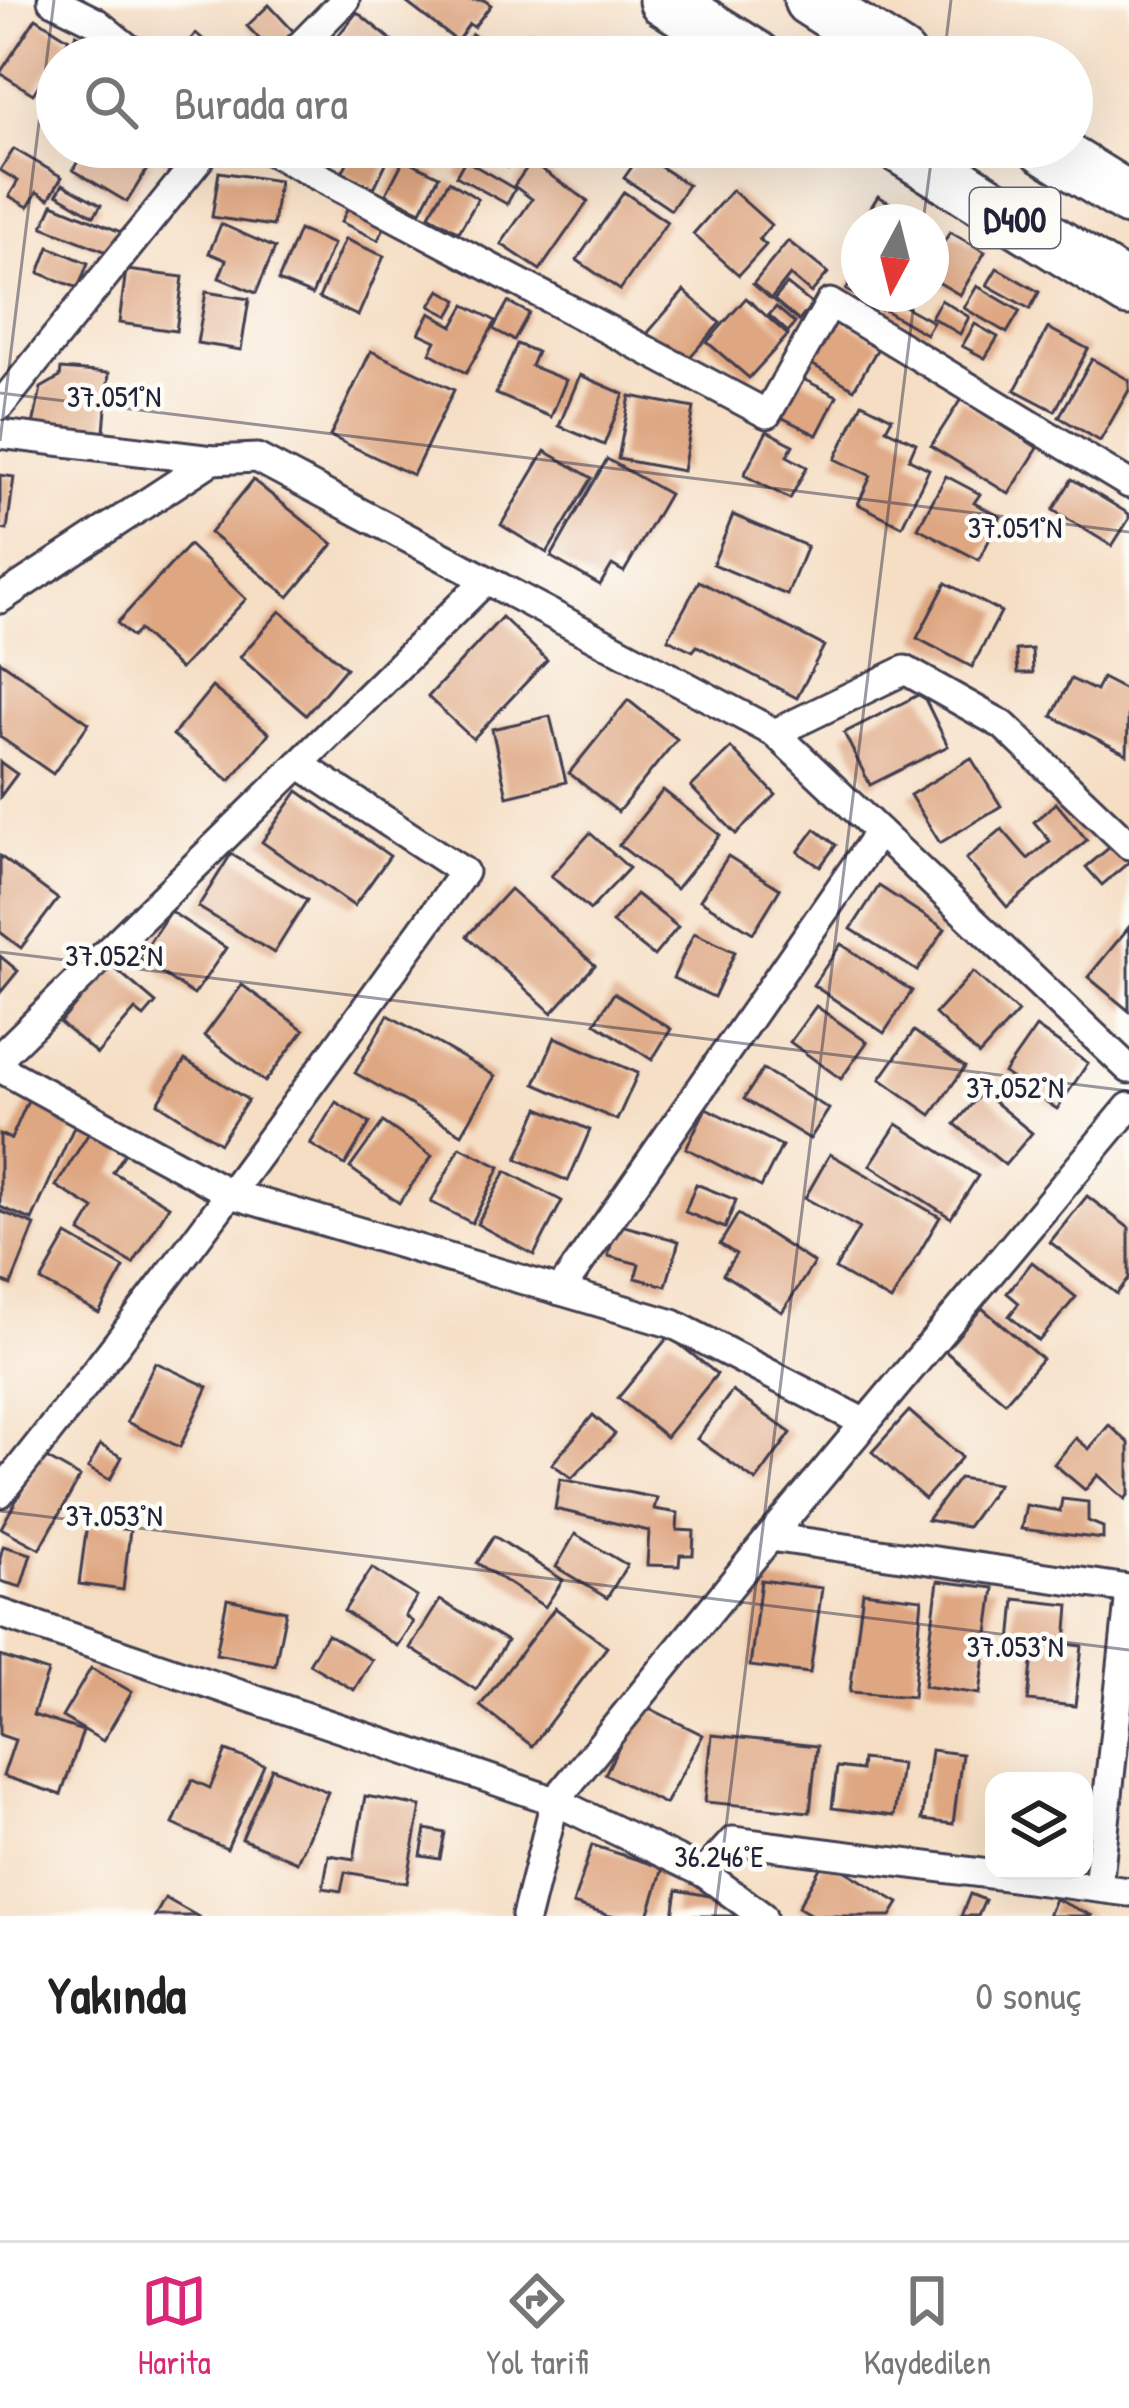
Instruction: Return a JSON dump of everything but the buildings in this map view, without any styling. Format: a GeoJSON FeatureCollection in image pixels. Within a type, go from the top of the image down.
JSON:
{"type":"FeatureCollection","features":[{"type":"Feature","properties":{"kind":"highway"},"geometry":{"type":"LineString","coordinates":[[665,0],[722,36]]}},
{"type":"Feature","properties":{"kind":"highway"},"geometry":{"type":"LineString","coordinates":[[810,0],[867,36]]}},
{"type":"Feature","properties":{"kind":"highway","name":"D400"},"geometry":{"type":"LineString","coordinates":[[934,168],[1129,290]]}},
{"type":"Feature","properties":{"kind":"highway","name":"D400"},"geometry":{"type":"LineString","coordinates":[[1079,168],[1129,199]]}},
{"type":"Feature","properties":{"kind":"street"},"geometry":{"type":"LineString","coordinates":[[52,0],[113,36]]}},
{"type":"Feature","properties":{"kind":"street"},"geometry":{"type":"LineString","coordinates":[[310,36],[345,0]]}},
{"type":"Feature","properties":{"kind":"street"},"geometry":{"type":"LineString","coordinates":[[0,406],[192,168]]}},
{"type":"Feature","properties":{"kind":"street"},"geometry":{"type":"LineString","coordinates":[[303,168],[767,414],[830,302],[1129,484]]}},
{"type":"Feature","properties":{"kind":"street"},"geometry":{"type":"LineString","coordinates":[[0,434],[212,460],[257,458],[776,733],[1129,1069]]}},
{"type":"Feature","properties":{"kind":"street"},"geometry":{"type":"LineString","coordinates":[[0,599],[212,460]]}},
{"type":"Feature","properties":{"kind":"street"},"geometry":{"type":"LineString","coordinates":[[0,1058],[486,580]]}},
{"type":"Feature","properties":{"kind":"street"},"geometry":{"type":"LineString","coordinates":[[776,733],[905,670],[1003,725],[1129,845]]}},
{"type":"Feature","properties":{"kind":"street"},"geometry":{"type":"LineString","coordinates":[[0,1492],[231,1194],[464,872],[299,764]]}},
{"type":"Feature","properties":{"kind":"street"},"geometry":{"type":"LineString","coordinates":[[560,1291],[879,832]]}},
{"type":"Feature","properties":{"kind":"street"},"geometry":{"type":"LineString","coordinates":[[0,1068],[231,1194],[673,1324],[865,1423]]}},
{"type":"Feature","properties":{"kind":"street"},"geometry":{"type":"LineString","coordinates":[[526,1916],[555,1801],[1129,1107]]}},
{"type":"Feature","properties":{"kind":"street"},"geometry":{"type":"LineString","coordinates":[[770,1537],[1129,1589]]}},
{"type":"Feature","properties":{"kind":"street"},"geometry":{"type":"LineString","coordinates":[[1098,1887],[1129,1600]]}},
{"type":"Feature","properties":{"kind":"street"},"geometry":{"type":"LineString","coordinates":[[0,1612],[555,1801],[704,1873],[762,1916]]}},
{"type":"Feature","properties":{"kind":"street"},"geometry":{"type":"LineString","coordinates":[[704,1873],[733,1841],[1129,1892]]}}]}
